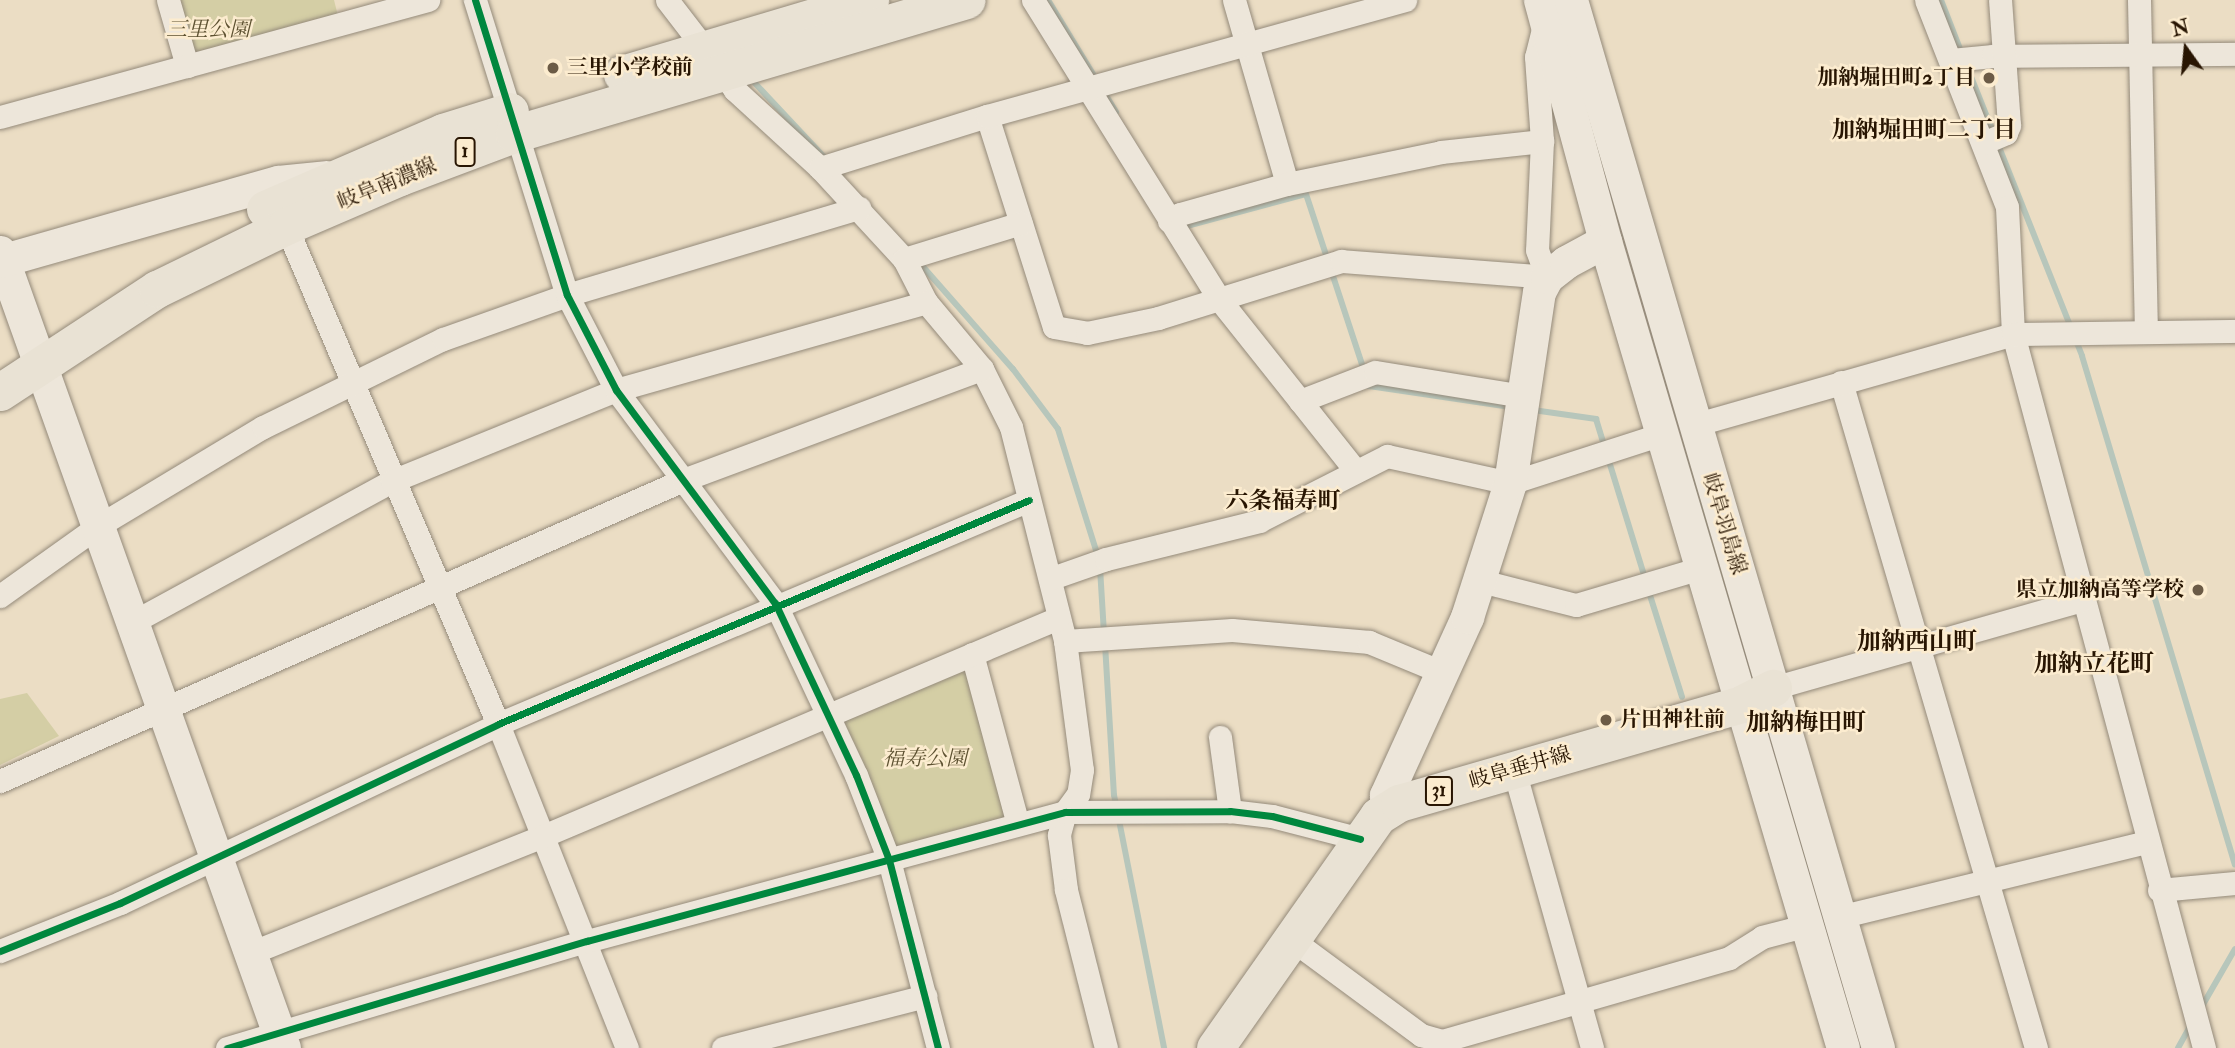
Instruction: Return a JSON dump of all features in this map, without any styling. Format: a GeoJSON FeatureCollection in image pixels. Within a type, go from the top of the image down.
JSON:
{"type":"FeatureCollection","features":[{"type":"Feature","properties":{"kind":"main road","name":"岐阜南濃線"},"geometry":{"type":"LineString","coordinates":[[712,59],[828,6],[870,0]]}},
{"type":"Feature","properties":{"kind":"main road","name":"岐阜南濃線"},"geometry":{"type":"LineString","coordinates":[[0,392],[36,351],[149,269],[335,176],[712,59],[967,0]]}},
{"type":"Feature","properties":{"kind":"main road","name":"岐阜羽島線"},"geometry":{"type":"LineString","coordinates":[[1552,7],[1605,242],[1701,568],[1757,696]]}},
{"type":"Feature","properties":{"kind":"main road","name":"岐阜羽島線"},"geometry":{"type":"LineString","coordinates":[[1552,7],[1694,425],[1757,696],[1824,921],[1878,1048]]}},
{"type":"Feature","properties":{"kind":"main road","name":"岐阜南濃線"},"geometry":{"type":"LineString","coordinates":[[0,360],[36,351],[286,226],[511,123]]}},
{"type":"Feature","properties":{"kind":"main road"},"geometry":{"type":"LineString","coordinates":[[282,1040],[253,952],[1,258],[278,182],[335,176]]}},
{"type":"Feature","properties":{"kind":"main road"},"geometry":{"type":"LineString","coordinates":[[1387,810],[1386,795],[1444,673],[1480,581],[1510,483],[1539,292],[1547,277],[1605,242]]}},
{"type":"Feature","properties":{"kind":"main road","name":"岐阜垂井線"},"geometry":{"type":"LineString","coordinates":[[1220,1046],[1360,839],[1387,810],[1757,696]]}},
{"type":"Feature","properties":{"kind":"main road","name":"岐阜羽島線"},"geometry":{"type":"LineString","coordinates":[[1824,921],[1843,1048]]}},
{"type":"Feature","properties":{"kind":"street"},"geometry":{"type":"LineString","coordinates":[[169,0],[187,66]]}},
{"type":"Feature","properties":{"kind":"street"},"geometry":{"type":"LineString","coordinates":[[0,117],[428,0]]}},
{"type":"Feature","properties":{"kind":"street"},"geometry":{"type":"LineString","coordinates":[[475,0],[511,123],[567,295],[616,390],[775,603],[829,717],[889,860],[938,1048]]}},
{"type":"Feature","properties":{"kind":"street"},"geometry":{"type":"LineString","coordinates":[[667,0],[735,90],[820,168],[904,259],[926,302],[982,369],[1011,427],[1052,578],[1062,629],[1082,770],[1077,794],[1065,812],[1059,835],[1066,890],[1107,1048]]}},
{"type":"Feature","properties":{"kind":"street"},"geometry":{"type":"LineString","coordinates":[[1033,0],[1219,299],[1355,470]]}},
{"type":"Feature","properties":{"kind":"street"},"geometry":{"type":"LineString","coordinates":[[1234,0],[1287,184]]}},
{"type":"Feature","properties":{"kind":"street"},"geometry":{"type":"LineString","coordinates":[[820,168],[987,116],[1405,0]]}},
{"type":"Feature","properties":{"kind":"street"},"geometry":{"type":"LineString","coordinates":[[1926,0],[1962,59],[1994,139],[2007,207],[2013,334],[2159,890],[2202,1043]]}},
{"type":"Feature","properties":{"kind":"street"},"geometry":{"type":"LineString","coordinates":[[1994,139],[2002,56],[2000,0]]}},
{"type":"Feature","properties":{"kind":"street"},"geometry":{"type":"LineString","coordinates":[[2138,0],[2146,331]]}},
{"type":"Feature","properties":{"kind":"street"},"geometry":{"type":"LineString","coordinates":[[987,116],[1054,327],[1087,333],[1158,318],[1340,261],[1547,277],[1537,250],[1542,141],[1536,57],[1552,7]]}},
{"type":"Feature","properties":{"kind":"street"},"geometry":{"type":"LineString","coordinates":[[1962,59],[2002,56],[2235,54]]}},
{"type":"Feature","properties":{"kind":"street"},"geometry":{"type":"LineString","coordinates":[[1169,221],[1180,214],[1287,184],[1441,152],[1542,141]]}},
{"type":"Feature","properties":{"kind":"street"},"geometry":{"type":"LineString","coordinates":[[0,596],[98,526],[263,427],[352,380],[443,339],[567,295],[859,208]]}},
{"type":"Feature","properties":{"kind":"street"},"geometry":{"type":"LineString","coordinates":[[904,259],[1021,223]]}},
{"type":"Feature","properties":{"kind":"street"},"geometry":{"type":"LineString","coordinates":[[286,226],[392,481],[498,724],[587,941],[627,1048]]}},
{"type":"Feature","properties":{"kind":"street"},"geometry":{"type":"LineString","coordinates":[[133,622],[392,481],[616,390],[926,302]]}},
{"type":"Feature","properties":{"kind":"street"},"geometry":{"type":"LineString","coordinates":[[1694,425],[2013,334],[2235,331]]}},
{"type":"Feature","properties":{"kind":"street"},"geometry":{"type":"LineString","coordinates":[[0,781],[682,480],[982,369]]}},
{"type":"Feature","properties":{"kind":"street"},"geometry":{"type":"LineString","coordinates":[[1300,401],[1375,372],[1523,396]]}},
{"type":"Feature","properties":{"kind":"street"},"geometry":{"type":"LineString","coordinates":[[1841,382],[2036,1048]]}},
{"type":"Feature","properties":{"kind":"street"},"geometry":{"type":"LineString","coordinates":[[1052,578],[1107,559],[1259,521],[1387,456],[1510,483],[1662,434]]}},
{"type":"Feature","properties":{"kind":"street"},"geometry":{"type":"LineString","coordinates":[[0,951],[120,903],[498,724],[775,603],[1030,499]]}},
{"type":"Feature","properties":{"kind":"street"},"geometry":{"type":"LineString","coordinates":[[1480,581],[1576,606],[1701,568]]}},
{"type":"Feature","properties":{"kind":"street"},"geometry":{"type":"LineString","coordinates":[[1757,696],[2082,600]]}},
{"type":"Feature","properties":{"kind":"street"},"geometry":{"type":"LineString","coordinates":[[253,952],[543,836],[829,717],[971,654],[1062,629],[1232,630],[1369,642],[1444,673]]}},
{"type":"Feature","properties":{"kind":"street"},"geometry":{"type":"LineString","coordinates":[[971,654],[1018,824]]}},
{"type":"Feature","properties":{"kind":"street"},"geometry":{"type":"LineString","coordinates":[[1220,737],[1230,811]]}},
{"type":"Feature","properties":{"kind":"street"},"geometry":{"type":"LineString","coordinates":[[1514,770],[1592,1048]]}},
{"type":"Feature","properties":{"kind":"street"},"geometry":{"type":"LineString","coordinates":[[227,1048],[282,1040],[587,941],[1065,812],[1190,808],[1230,811],[1272,816],[1360,839]]}},
{"type":"Feature","properties":{"kind":"street"},"geometry":{"type":"LineString","coordinates":[[1291,940],[1421,1035],[1442,1041],[1729,958],[1762,937],[2147,842]]}},
{"type":"Feature","properties":{"kind":"street"},"geometry":{"type":"LineString","coordinates":[[2159,890],[2231,883]]}},
{"type":"Feature","properties":{"kind":"street"},"geometry":{"type":"LineString","coordinates":[[723,1048],[925,996]]}},
{"type":"Feature","properties":{"kind":"green space","name":"三里公園"},"geometry":{"type":"Polygon","coordinates":[[[168,0],[334,0],[340,24],[187,66],[168,0]]]}},
{"type":"Feature","properties":{"kind":"green space","name":"福寿公園"},"geometry":{"type":"Polygon","coordinates":[[[969,659],[1014,822],[890,857],[835,719],[969,659]]]}},
{"type":"Feature","properties":{"kind":"green space"},"geometry":{"type":"Polygon","coordinates":[[[27,693],[59,736],[0,765],[0,699],[27,693]]]}},
{"type":"Feature","properties":{"kind":"waterway"},"geometry":{"type":"LineString","coordinates":[[1048,0],[1116,112]]}},
{"type":"Feature","properties":{"kind":"waterway"},"geometry":{"type":"LineString","coordinates":[[1941,0],[1962,54]]}},
{"type":"Feature","properties":{"kind":"waterway"},"geometry":{"type":"LineString","coordinates":[[1966,64],[2082,356],[2235,865]]}},
{"type":"Feature","properties":{"kind":"waterway"},"geometry":{"type":"LineString","coordinates":[[751,79],[824,157]]}},
{"type":"Feature","properties":{"kind":"waterway"},"geometry":{"type":"LineString","coordinates":[[1183,227],[1306,194],[1364,370]]}},
{"type":"Feature","properties":{"kind":"waterway"},"geometry":{"type":"LineString","coordinates":[[918,261],[1013,369],[1058,429],[1098,557]]}},
{"type":"Feature","properties":{"kind":"waterway"},"geometry":{"type":"LineString","coordinates":[[1367,381],[1369,386],[1512,407]]}},
{"type":"Feature","properties":{"kind":"waterway"},"geometry":{"type":"LineString","coordinates":[[1533,410],[1596,419],[1645,578]]}},
{"type":"Feature","properties":{"kind":"waterway"},"geometry":{"type":"LineString","coordinates":[[1100,568],[1104,634]]}},
{"type":"Feature","properties":{"kind":"waterway"},"geometry":{"type":"LineString","coordinates":[[1648,589],[1682,697]]}},
{"type":"Feature","properties":{"kind":"waterway"},"geometry":{"type":"LineString","coordinates":[[1105,644],[1114,795],[1164,1048]]}},
{"type":"Feature","properties":{"kind":"waterway"},"geometry":{"type":"LineString","coordinates":[[2201,1008],[2235,949]]}},
{"type":"Feature","properties":{"kind":"waterway"},"geometry":{"type":"LineString","coordinates":[[2178,1048],[2190,1026]]}},
{"type":"Feature","properties":{"kind":"cycle path"},"geometry":{"type":"LineString","coordinates":[[475,0],[567,295],[616,390],[775,603],[856,775],[889,860],[938,1048]]}},
{"type":"Feature","properties":{"kind":"cycle path"},"geometry":{"type":"LineString","coordinates":[[0,951],[120,903],[498,724],[1029,500]]}},
{"type":"Feature","properties":{"kind":"cycle path"},"geometry":{"type":"LineString","coordinates":[[227,1048],[587,941],[1065,812],[1230,811],[1272,816],[1360,839]]}},
{"type":"Feature","properties":{"kind":"place","name":"三里小学校前"},"geometry":{"type":"Point","coordinates":[553,68]}},
{"type":"Feature","properties":{"kind":"place","name":"加納堀田町2丁目"},"geometry":{"type":"Point","coordinates":[1989,78]}},
{"type":"Feature","properties":{"kind":"place","name":"県立加納高等学校"},"geometry":{"type":"Point","coordinates":[2198,590]}},
{"type":"Feature","properties":{"kind":"place","name":"片田神社前"},"geometry":{"type":"Point","coordinates":[1606,720]}},
{"type":"Feature","properties":{"kind":"district","name":"加納堀田町二丁目"},"geometry":{"type":"Point","coordinates":[1924,130]}},
{"type":"Feature","properties":{"kind":"district","name":"六条福寿町"},"geometry":{"type":"Point","coordinates":[1283,501]}},
{"type":"Feature","properties":{"kind":"district","name":"加納西山町"},"geometry":{"type":"Point","coordinates":[1917,642]}},
{"type":"Feature","properties":{"kind":"district","name":"加納立花町"},"geometry":{"type":"Point","coordinates":[2094,664]}},
{"type":"Feature","properties":{"kind":"district","name":"加納梅田町"},"geometry":{"type":"Point","coordinates":[1806,723]}}]}
